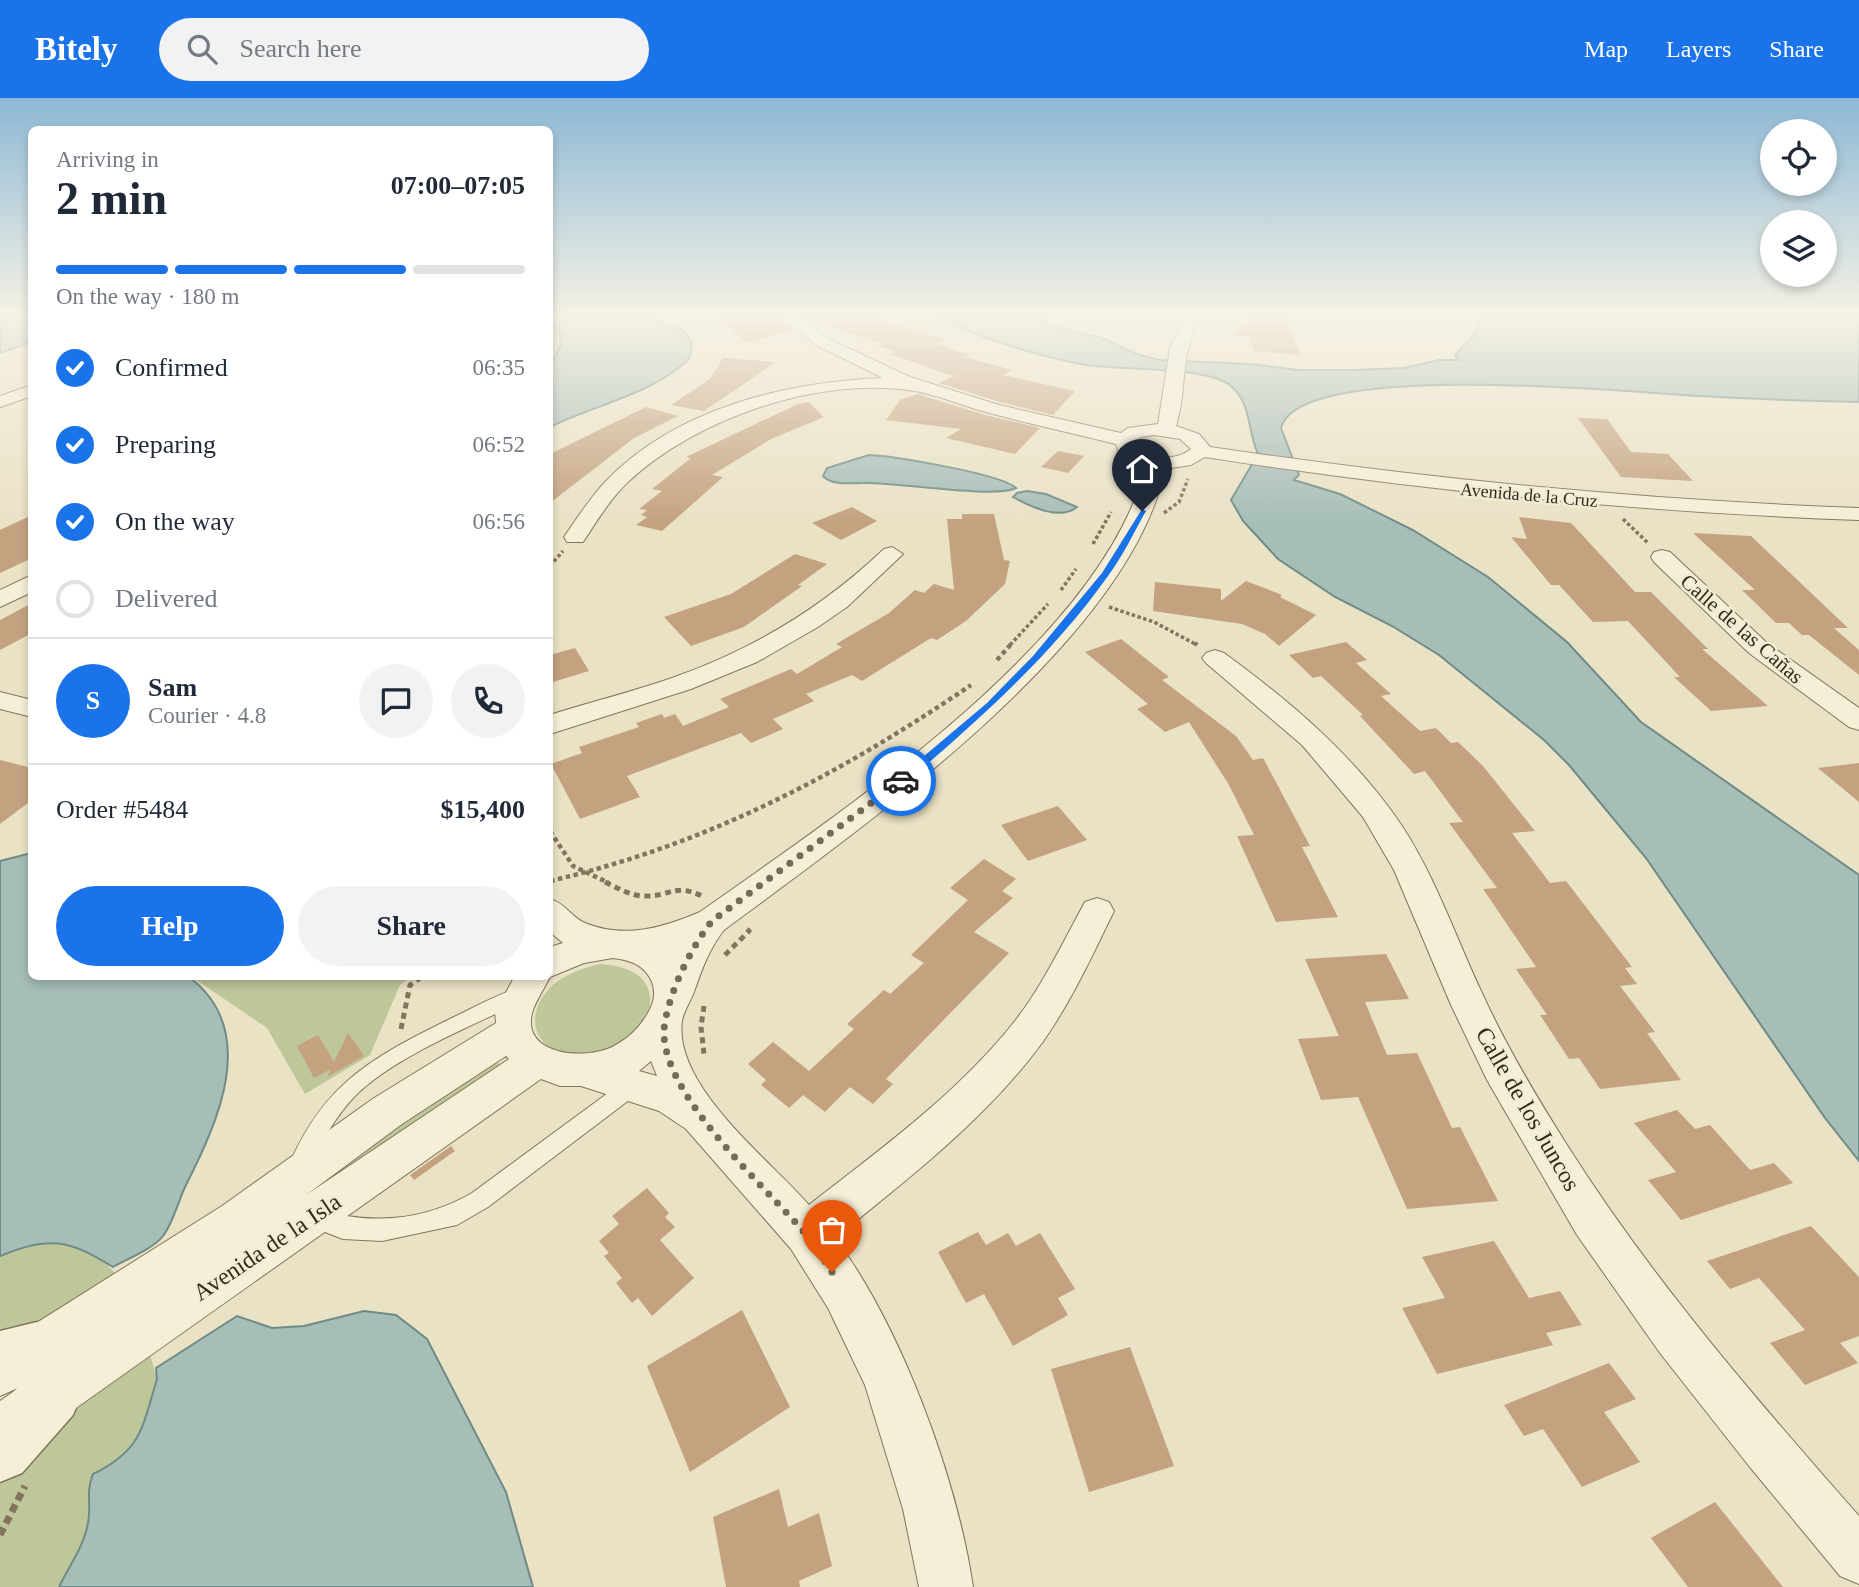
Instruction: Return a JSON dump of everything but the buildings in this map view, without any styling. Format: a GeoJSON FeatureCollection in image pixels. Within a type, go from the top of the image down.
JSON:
{"type":"FeatureCollection","features":[{"type":"Feature","properties":{"kind":"street"},"geometry":{"type":"LineString","coordinates":[[575,537],[606,493],[648,455],[696,429],[802,386]]}},
{"type":"Feature","properties":{"kind":"street"},"geometry":{"type":"LineString","coordinates":[[792,392],[834,386]]}},
{"type":"Feature","properties":{"kind":"street"},"geometry":{"type":"LineString","coordinates":[[923,386],[1121,439],[1131,453],[1157,461],[1180,461],[1201,451],[1193,438],[1165,430],[1135,432],[1121,439]]}},
{"type":"Feature","properties":{"kind":"street"},"geometry":{"type":"LineString","coordinates":[[1165,430],[1172,411],[1172,386]]}},
{"type":"Feature","properties":{"kind":"street"},"geometry":{"type":"LineString","coordinates":[[0,402],[28,392]]}},
{"type":"Feature","properties":{"kind":"street","name":"Avenida de la Cruz"},"geometry":{"type":"LineString","coordinates":[[1201,451],[1472,490],[1604,502],[1859,514]]}},
{"type":"Feature","properties":{"kind":"street"},"geometry":{"type":"LineString","coordinates":[[553,962],[582,949],[680,934],[712,921],[929,760],[991,705],[1085,601],[1105,575],[1142,511],[1152,488],[1157,461]]}},
{"type":"Feature","properties":{"kind":"street"},"geometry":{"type":"LineString","coordinates":[[553,724],[649,695],[744,659],[836,606],[861,586],[892,554]]}},
{"type":"Feature","properties":{"kind":"street","name":"Calle de las Cañas"},"geometry":{"type":"LineString","coordinates":[[1662,557],[1758,648],[1859,722]]}},
{"type":"Feature","properties":{"kind":"street"},"geometry":{"type":"LineString","coordinates":[[0,600],[28,584]]}},
{"type":"Feature","properties":{"kind":"street","name":"Calle de los Juncos"},"geometry":{"type":"LineString","coordinates":[[1215,658],[1262,693],[1310,736],[1370,804],[1415,877],[1482,1030],[1517,1099],[1556,1161],[1665,1320],[1757,1438],[1859,1557]]}},
{"type":"Feature","properties":{"kind":"street"},"geometry":{"type":"LineString","coordinates":[[0,700],[28,708]]}},
{"type":"Feature","properties":{"kind":"street"},"geometry":{"type":"LineString","coordinates":[[806,1234],[942,1124],[987,1079],[1028,1033],[1057,989],[1097,911]]}},
{"type":"Feature","properties":{"kind":"street"},"geometry":{"type":"LineString","coordinates":[[553,915],[571,932],[594,941],[648,953],[663,966],[671,984],[667,1054],[678,1081],[703,1119],[806,1234],[844,1291],[883,1368],[929,1507],[946,1587]]}},
{"type":"Feature","properties":{"kind":"street"},"geometry":{"type":"LineString","coordinates":[[588,1072],[612,1066],[651,1041],[668,1014],[695,943],[712,921]]}},
{"type":"Feature","properties":{"kind":"street"},"geometry":{"type":"LineString","coordinates":[[525,1008],[559,1071],[588,1072],[635,1084],[671,1098],[703,1119]]}},
{"type":"Feature","properties":{"kind":"street","name":"Avenida de la Isla"},"geometry":{"type":"LineString","coordinates":[[243,1240],[290,1182],[525,1008]]}},
{"type":"Feature","properties":{"kind":"street","name":"Avenida de la Isla"},"geometry":{"type":"LineString","coordinates":[[0,1431],[38,1365],[243,1240],[312,1217],[412,1151],[525,1008]]}},
{"type":"Feature","properties":{"kind":"street"},"geometry":{"type":"LineString","coordinates":[[290,1182],[312,1217]]}},
{"type":"Feature","properties":{"kind":"street"},"geometry":{"type":"LineString","coordinates":[[0,1451],[38,1365]]}},
{"type":"Feature","properties":{"kind":"lane"},"geometry":{"type":"LineString","coordinates":[[312,1217],[343,1228],[382,1230],[449,1218],[480,1200],[635,1084]]}},
{"type":"Feature","properties":{"kind":"path"},"geometry":{"type":"LineString","coordinates":[[1120,498],[1122,477],[1114,461],[1121,439]]}},
{"type":"Feature","properties":{"kind":"path"},"geometry":{"type":"LineString","coordinates":[[1161,515],[1179,502],[1185,482],[1192,476],[1213,464],[1241,458]]}},
{"type":"Feature","properties":{"kind":"path"},"geometry":{"type":"LineString","coordinates":[[1604,502],[1662,557]]}},
{"type":"Feature","properties":{"kind":"path"},"geometry":{"type":"LineString","coordinates":[[1088,552],[1114,508]]}},
{"type":"Feature","properties":{"kind":"path"},"geometry":{"type":"LineString","coordinates":[[990,667],[1057,594],[1082,561]]}},
{"type":"Feature","properties":{"kind":"path"},"geometry":{"type":"LineString","coordinates":[[1057,594],[1146,618],[1180,634],[1215,658]]}},
{"type":"Feature","properties":{"kind":"path"},"geometry":{"type":"LineString","coordinates":[[553,880],[670,848],[752,813],[899,735],[974,683]]}},
{"type":"Feature","properties":{"kind":"green space"},"geometry":{"type":"Polygon","coordinates":[[[601,964],[629,970],[643,980],[650,995],[646,1019],[629,1039],[595,1055],[582,1057],[554,1049],[539,1035],[535,1015],[538,1005],[558,981],[601,964]]]}},
{"type":"Feature","properties":{"kind":"green space"},"geometry":{"type":"Polygon","coordinates":[[[196,980],[406,980],[400,985],[370,1055],[305,1094],[267,1028],[196,980]]]}},
{"type":"Feature","properties":{"kind":"green space"},"geometry":{"type":"Polygon","coordinates":[[[495,1063],[504,1064],[324,1190],[323,1183],[362,1148],[495,1063]]]}},
{"type":"Feature","properties":{"kind":"green space"},"geometry":{"type":"Polygon","coordinates":[[[50,1241],[91,1253],[108,1265],[120,1283],[0,1347],[0,1256],[50,1241]]]}},
{"type":"Feature","properties":{"kind":"green space"},"geometry":{"type":"Polygon","coordinates":[[[149,1351],[157,1379],[143,1424],[133,1446],[119,1462],[93,1475],[89,1493],[88,1528],[59,1587],[0,1587],[0,1473],[75,1404],[149,1351]]]}},
{"type":"Feature","properties":{"kind":"water"},"geometry":{"type":"Polygon","coordinates":[[[553,386],[648,386],[634,393],[553,426],[553,386]]]}},
{"type":"Feature","properties":{"kind":"water"},"geometry":{"type":"Polygon","coordinates":[[[1401,386],[1345,393],[1301,406],[1281,428],[1299,475],[1294,480],[1340,494],[1413,530],[1488,577],[1567,642],[1641,722],[1859,875],[1859,1161],[1825,1118],[1646,858],[1569,765],[1544,740],[1439,655],[1392,626],[1335,597],[1278,559],[1243,521],[1231,500],[1258,454],[1243,402],[1232,387],[1401,386]]]}},
{"type":"Feature","properties":{"kind":"water"},"geometry":{"type":"Polygon","coordinates":[[[1553,386],[1859,386],[1859,402],[1553,386]]]}},
{"type":"Feature","properties":{"kind":"water"},"geometry":{"type":"Polygon","coordinates":[[[869,455],[970,472],[1016,488],[988,492],[879,483],[842,483],[823,476],[827,468],[869,455]]]}},
{"type":"Feature","properties":{"kind":"water"},"geometry":{"type":"Polygon","coordinates":[[[1027,491],[1046,494],[1077,507],[1062,513],[1045,511],[1013,497],[1017,493],[1027,491]]]}},
{"type":"Feature","properties":{"kind":"water"},"geometry":{"type":"Polygon","coordinates":[[[28,854],[28,980],[192,980],[211,999],[223,1024],[228,1051],[226,1079],[219,1107],[173,1219],[159,1241],[113,1267],[83,1251],[58,1244],[33,1245],[0,1256],[0,861],[28,854]]]}},
{"type":"Feature","properties":{"kind":"water"},"geometry":{"type":"Polygon","coordinates":[[[364,1311],[396,1315],[427,1339],[506,1492],[533,1587],[59,1587],[86,1531],[89,1487],[93,1474],[122,1456],[138,1436],[157,1379],[156,1368],[237,1316],[272,1328],[304,1326],[364,1311]]]}},
{"type":"Feature","properties":{"kind":"way so far"},"geometry":{"type":"LineString","coordinates":[[832,1272],[806,1234],[703,1119],[678,1081],[667,1054],[664,1024],[680,976],[695,943],[712,921],[901,781]]}},
{"type":"Feature","properties":{"kind":"route"},"geometry":{"type":"LineString","coordinates":[[901,781],[991,705],[1036,658],[1105,575],[1142,511]]}}]}
